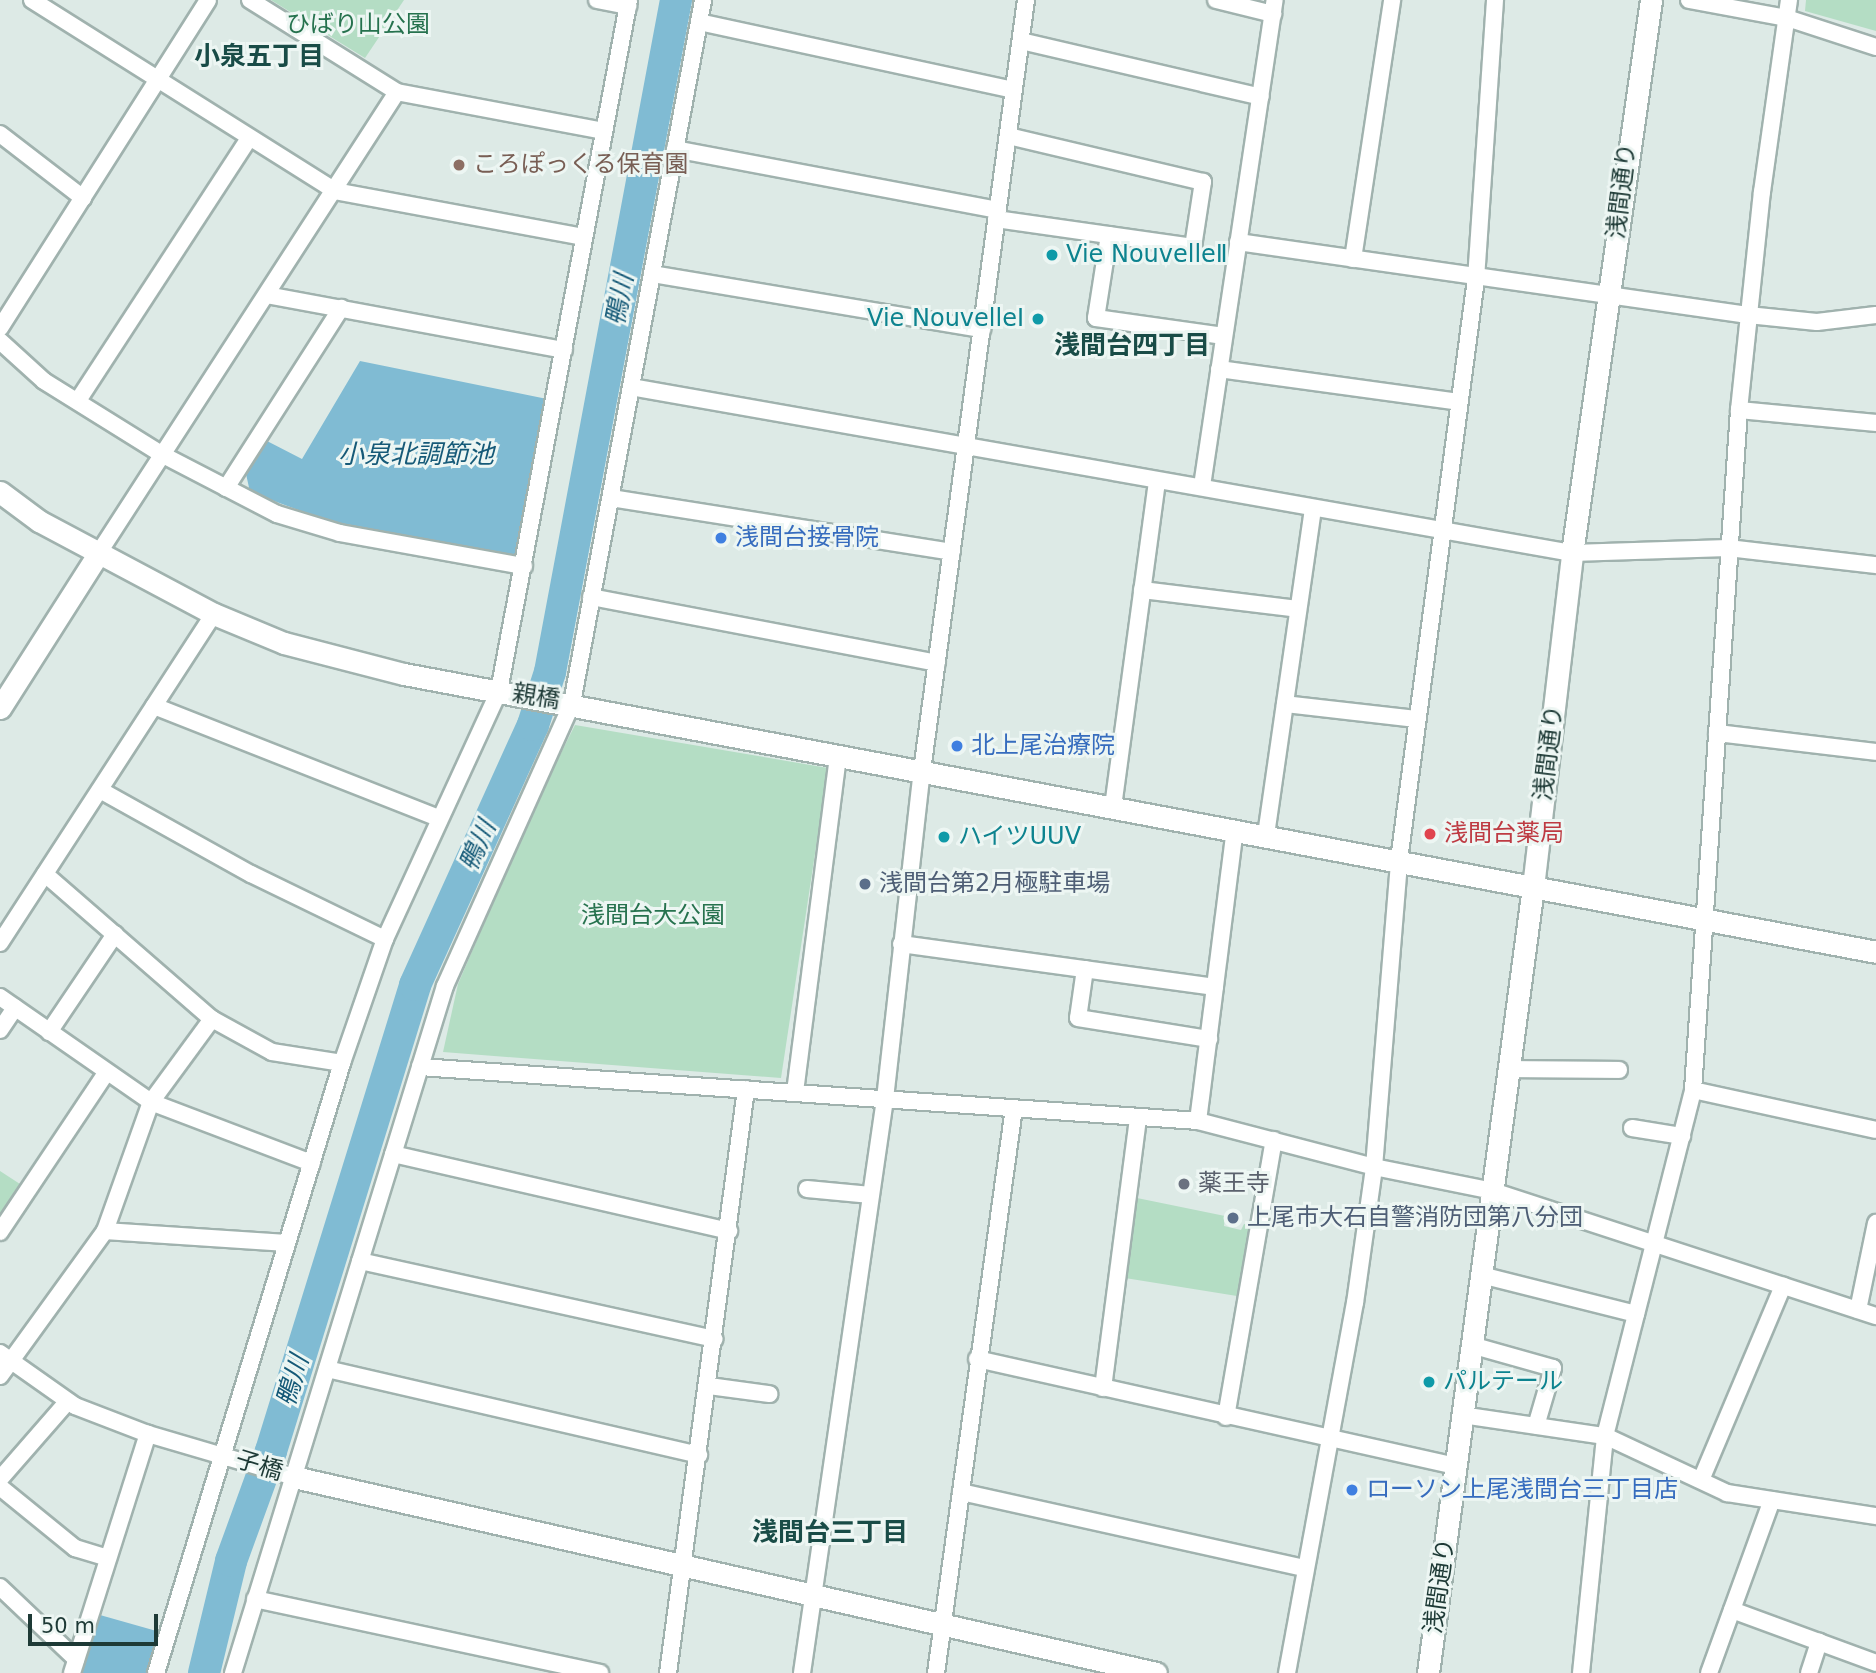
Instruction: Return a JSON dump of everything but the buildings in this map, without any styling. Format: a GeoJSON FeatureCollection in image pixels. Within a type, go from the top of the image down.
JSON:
{"type":"FeatureCollection","features":[{"type":"Feature","properties":{"kind":"street"},"geometry":{"type":"LineString","coordinates":[[32,0],[335,191],[582,237]]}},
{"type":"Feature","properties":{"kind":"street"},"geometry":{"type":"LineString","coordinates":[[0,328],[208,0]]}},
{"type":"Feature","properties":{"kind":"street"},"geometry":{"type":"LineString","coordinates":[[250,0],[397,92],[603,131]]}},
{"type":"Feature","properties":{"kind":"street"},"geometry":{"type":"LineString","coordinates":[[156,1673],[342,1063],[384,939],[499,691],[564,350],[582,237],[629,3],[597,0]]}},
{"type":"Feature","properties":{"kind":"street"},"geometry":{"type":"LineString","coordinates":[[233,1673],[450,974],[572,703],[703,0]]}},
{"type":"Feature","properties":{"kind":"street"},"geometry":{"type":"LineString","coordinates":[[802,1673],[885,1099],[922,771],[1026,0]]}},
{"type":"Feature","properties":{"kind":"street"},"geometry":{"type":"LineString","coordinates":[[1202,486],[1274,7],[1216,0]]}},
{"type":"Feature","properties":{"kind":"street"},"geometry":{"type":"LineString","coordinates":[[1353,259],[1392,0]]}},
{"type":"Feature","properties":{"kind":"street"},"geometry":{"type":"LineString","coordinates":[[1287,1673],[1374,1167],[1399,860],[1476,279],[1495,0]]}},
{"type":"Feature","properties":{"kind":"street","name":"浅間通り"},"geometry":{"type":"LineString","coordinates":[[1428,1673],[1510,1069],[1572,553],[1651,0]]}},
{"type":"Feature","properties":{"kind":"street"},"geometry":{"type":"LineString","coordinates":[[1689,0],[1787,18],[1876,47]]}},
{"type":"Feature","properties":{"kind":"street"},"geometry":{"type":"LineString","coordinates":[[1581,1673],[1605,1436],[1693,1090],[1739,410],[1748,315],[1789,0]]}},
{"type":"Feature","properties":{"kind":"street"},"geometry":{"type":"LineString","coordinates":[[699,22],[1014,90]]}},
{"type":"Feature","properties":{"kind":"street"},"geometry":{"type":"LineString","coordinates":[[1021,41],[1261,97]]}},
{"type":"Feature","properties":{"kind":"street"},"geometry":{"type":"LineString","coordinates":[[0,708],[397,92]]}},
{"type":"Feature","properties":{"kind":"street"},"geometry":{"type":"LineString","coordinates":[[0,134],[83,198]]}},
{"type":"Feature","properties":{"kind":"street"},"geometry":{"type":"LineString","coordinates":[[675,149],[997,215],[1193,247],[1203,182],[1007,136]]}},
{"type":"Feature","properties":{"kind":"street"},"geometry":{"type":"LineString","coordinates":[[79,399],[249,138]]}},
{"type":"Feature","properties":{"kind":"street"},"geometry":{"type":"LineString","coordinates":[[1109,235],[1096,318],[1224,336]]}},
{"type":"Feature","properties":{"kind":"street"},"geometry":{"type":"LineString","coordinates":[[1238,242],[1476,279],[1748,315],[1817,322],[1876,315]]}},
{"type":"Feature","properties":{"kind":"street"},"geometry":{"type":"LineString","coordinates":[[652,274],[982,329]]}},
{"type":"Feature","properties":{"kind":"street"},"geometry":{"type":"LineString","coordinates":[[267,295],[564,350]]}},
{"type":"Feature","properties":{"kind":"street"},"geometry":{"type":"LineString","coordinates":[[226,488],[341,308]]}},
{"type":"Feature","properties":{"kind":"street"},"geometry":{"type":"LineString","coordinates":[[0,341],[44,381],[79,399],[163,455],[277,514],[340,533],[524,566]]}},
{"type":"Feature","properties":{"kind":"street"},"geometry":{"type":"LineString","coordinates":[[1219,369],[1459,402]]}},
{"type":"Feature","properties":{"kind":"street"},"geometry":{"type":"LineString","coordinates":[[631,387],[1572,553],[1728,548],[1876,565]]}},
{"type":"Feature","properties":{"kind":"street"},"geometry":{"type":"LineString","coordinates":[[1739,410],[1876,423]]}},
{"type":"Feature","properties":{"kind":"street"},"geometry":{"type":"LineString","coordinates":[[1113,807],[1157,481]]}},
{"type":"Feature","properties":{"kind":"street","name":"親橋"},"geometry":{"type":"LineString","coordinates":[[0,492],[39,521],[214,614],[284,643],[404,674],[572,703],[838,757],[1235,829],[1876,951]]}},
{"type":"Feature","properties":{"kind":"street"},"geometry":{"type":"LineString","coordinates":[[611,499],[952,552]]}},
{"type":"Feature","properties":{"kind":"street"},"geometry":{"type":"LineString","coordinates":[[1266,835],[1312,508]]}},
{"type":"Feature","properties":{"kind":"street"},"geometry":{"type":"LineString","coordinates":[[1142,590],[1298,609]]}},
{"type":"Feature","properties":{"kind":"street"},"geometry":{"type":"LineString","coordinates":[[591,597],[937,663]]}},
{"type":"Feature","properties":{"kind":"street"},"geometry":{"type":"LineString","coordinates":[[0,943],[214,614]]}},
{"type":"Feature","properties":{"kind":"street"},"geometry":{"type":"LineString","coordinates":[[1285,704],[1417,719]]}},
{"type":"Feature","properties":{"kind":"street"},"geometry":{"type":"LineString","coordinates":[[154,706],[438,818]]}},
{"type":"Feature","properties":{"kind":"street"},"geometry":{"type":"LineString","coordinates":[[1717,733],[1876,752]]}},
{"type":"Feature","properties":{"kind":"street"},"geometry":{"type":"LineString","coordinates":[[795,1092],[838,757]]}},
{"type":"Feature","properties":{"kind":"street"},"geometry":{"type":"LineString","coordinates":[[100,790],[250,874],[384,939]]}},
{"type":"Feature","properties":{"kind":"street"},"geometry":{"type":"LineString","coordinates":[[1198,1121],[1235,829]]}},
{"type":"Feature","properties":{"kind":"street"},"geometry":{"type":"LineString","coordinates":[[45,874],[212,1019],[272,1052],[342,1063]]}},
{"type":"Feature","properties":{"kind":"street"},"geometry":{"type":"LineString","coordinates":[[48,1032],[115,934]]}},
{"type":"Feature","properties":{"kind":"street"},"geometry":{"type":"LineString","coordinates":[[901,944],[1215,987]]}},
{"type":"Feature","properties":{"kind":"street"},"geometry":{"type":"LineString","coordinates":[[1085,970],[1079,1018],[1209,1039]]}},
{"type":"Feature","properties":{"kind":"street"},"geometry":{"type":"LineString","coordinates":[[0,997],[151,1102],[312,1163]]}},
{"type":"Feature","properties":{"kind":"street"},"geometry":{"type":"LineString","coordinates":[[0,1030],[15,1008]]}},
{"type":"Feature","properties":{"kind":"street"},"geometry":{"type":"LineString","coordinates":[[0,1376],[6,1357],[105,1231],[151,1102],[212,1019]]}},
{"type":"Feature","properties":{"kind":"street"},"geometry":{"type":"LineString","coordinates":[[420,1067],[1198,1121],[1374,1167],[1493,1191],[1876,1316]]}},
{"type":"Feature","properties":{"kind":"street"},"geometry":{"type":"LineString","coordinates":[[1510,1069],[1619,1070]]}},
{"type":"Feature","properties":{"kind":"street"},"geometry":{"type":"LineString","coordinates":[[0,1232],[106,1073]]}},
{"type":"Feature","properties":{"kind":"street"},"geometry":{"type":"LineString","coordinates":[[668,1673],[709,1387],[746,1089]]}},
{"type":"Feature","properties":{"kind":"street"},"geometry":{"type":"LineString","coordinates":[[1693,1090],[1876,1130]]}},
{"type":"Feature","properties":{"kind":"street"},"geometry":{"type":"LineString","coordinates":[[936,1673],[977,1359],[1014,1108]]}},
{"type":"Feature","properties":{"kind":"street"},"geometry":{"type":"LineString","coordinates":[[1103,1388],[1138,1117]]}},
{"type":"Feature","properties":{"kind":"street"},"geometry":{"type":"LineString","coordinates":[[1632,1128],[1682,1136]]}},
{"type":"Feature","properties":{"kind":"street"},"geometry":{"type":"LineString","coordinates":[[1226,1417],[1274,1140]]}},
{"type":"Feature","properties":{"kind":"street"},"geometry":{"type":"LineString","coordinates":[[393,1154],[729,1231]]}},
{"type":"Feature","properties":{"kind":"street"},"geometry":{"type":"LineString","coordinates":[[807,1189],[871,1195]]}},
{"type":"Feature","properties":{"kind":"street"},"geometry":{"type":"LineString","coordinates":[[1858,1310],[1876,1223]]}},
{"type":"Feature","properties":{"kind":"street"},"geometry":{"type":"LineString","coordinates":[[105,1231],[287,1243]]}},
{"type":"Feature","properties":{"kind":"street"},"geometry":{"type":"LineString","coordinates":[[360,1261],[715,1339]]}},
{"type":"Feature","properties":{"kind":"street"},"geometry":{"type":"LineString","coordinates":[[1481,1275],[1636,1314]]}},
{"type":"Feature","properties":{"kind":"street"},"geometry":{"type":"LineString","coordinates":[[1701,1480],[1783,1286]]}},
{"type":"Feature","properties":{"kind":"street"},"geometry":{"type":"LineString","coordinates":[[1471,1346],[1553,1368],[1536,1426]]}},
{"type":"Feature","properties":{"kind":"street","name":"子橋"},"geometry":{"type":"LineString","coordinates":[[6,1357],[68,1401],[148,1434],[294,1477]]}},
{"type":"Feature","properties":{"kind":"street"},"geometry":{"type":"LineString","coordinates":[[977,1359],[1328,1440],[1456,1466]]}},
{"type":"Feature","properties":{"kind":"street"},"geometry":{"type":"LineString","coordinates":[[327,1369],[699,1455]]}},
{"type":"Feature","properties":{"kind":"street"},"geometry":{"type":"LineString","coordinates":[[709,1387],[769,1394]]}},
{"type":"Feature","properties":{"kind":"street"},"geometry":{"type":"LineString","coordinates":[[0,1479],[68,1401]]}},
{"type":"Feature","properties":{"kind":"street"},"geometry":{"type":"LineString","coordinates":[[1462,1415],[1605,1436],[1727,1493],[1876,1516]]}},
{"type":"Feature","properties":{"kind":"street"},"geometry":{"type":"LineString","coordinates":[[0,1587],[74,1666],[148,1434]]}},
{"type":"Feature","properties":{"kind":"street"},"geometry":{"type":"LineString","coordinates":[[294,1477],[685,1563],[812,1595],[1156,1673]]}},
{"type":"Feature","properties":{"kind":"street"},"geometry":{"type":"LineString","coordinates":[[0,1487],[75,1548],[108,1558]]}},
{"type":"Feature","properties":{"kind":"street"},"geometry":{"type":"LineString","coordinates":[[961,1492],[1304,1568]]}},
{"type":"Feature","properties":{"kind":"street"},"geometry":{"type":"LineString","coordinates":[[1709,1673],[1772,1500]]}},
{"type":"Feature","properties":{"kind":"street"},"geometry":{"type":"LineString","coordinates":[[255,1599],[600,1673]]}},
{"type":"Feature","properties":{"kind":"street"},"geometry":{"type":"LineString","coordinates":[[1732,1609],[1876,1663]]}},
{"type":"Feature","properties":{"kind":"street"},"geometry":{"type":"LineString","coordinates":[[1809,1673],[1819,1642]]}},
{"type":"Feature","properties":{"kind":"green space","name":"ひばり山公園"},"geometry":{"type":"Polygon","coordinates":[[[271,0],[404,0],[365,58],[271,0]]]}},
{"type":"Feature","properties":{"kind":"green space"},"geometry":{"type":"Polygon","coordinates":[[[1806,0],[1876,0],[1876,31],[1805,11],[1806,0]]]}},
{"type":"Feature","properties":{"kind":"green space","name":"浅間台大公園"},"geometry":{"type":"Polygon","coordinates":[[[575,725],[828,768],[781,1078],[443,1052],[458,984],[536,803],[575,725]]]}},
{"type":"Feature","properties":{"kind":"green space"},"geometry":{"type":"Polygon","coordinates":[[[0,1171],[20,1184],[0,1214],[0,1171]]]}},
{"type":"Feature","properties":{"kind":"green space"},"geometry":{"type":"Polygon","coordinates":[[[1137,1198],[1225,1216],[1224,1226],[1241,1230],[1244,1224],[1250,1225],[1237,1296],[1125,1278],[1137,1198]]]}},
{"type":"Feature","properties":{"kind":"water","name":"小泉北調節池"},"geometry":{"type":"Polygon","coordinates":[[[360,361],[547,399],[523,547],[512,556],[325,520],[250,492],[246,474],[267,441],[302,459],[360,361]]]}},
{"type":"Feature","properties":{"kind":"water"},"geometry":{"type":"Polygon","coordinates":[[[100,1615],[160,1632],[147,1673],[81,1673],[100,1615]]]}},
{"type":"Feature","properties":{"kind":"waterway","name":"鴨川"},"geometry":{"type":"LineString","coordinates":[[204,1673],[231,1561],[271,1451],[415,985],[533,725],[550,672],[676,0]]}},
{"type":"Feature","properties":{"kind":"place","name":"ころぽっくる保育園"},"geometry":{"type":"Point","coordinates":[459,165]}},
{"type":"Feature","properties":{"kind":"place","name":"Vie NouvelleⅡ"},"geometry":{"type":"Point","coordinates":[1052,255]}},
{"type":"Feature","properties":{"kind":"place","name":"Vie NouvelleⅠ"},"geometry":{"type":"Point","coordinates":[1038,319]}},
{"type":"Feature","properties":{"kind":"place","name":"浅間台接骨院"},"geometry":{"type":"Point","coordinates":[721,538]}},
{"type":"Feature","properties":{"kind":"place","name":"北上尾治療院"},"geometry":{"type":"Point","coordinates":[957,746]}},
{"type":"Feature","properties":{"kind":"place","name":"浅間台薬局"},"geometry":{"type":"Point","coordinates":[1430,834]}},
{"type":"Feature","properties":{"kind":"place","name":"ハイツUUⅤ"},"geometry":{"type":"Point","coordinates":[944,837]}},
{"type":"Feature","properties":{"kind":"place","name":"浅間台第2月極駐車場"},"geometry":{"type":"Point","coordinates":[865,884]}},
{"type":"Feature","properties":{"kind":"place","name":"薬王寺"},"geometry":{"type":"Point","coordinates":[1184,1184]}},
{"type":"Feature","properties":{"kind":"place","name":"上尾市大石自警消防団第八分団"},"geometry":{"type":"Point","coordinates":[1233,1218]}},
{"type":"Feature","properties":{"kind":"place","name":"パルテール"},"geometry":{"type":"Point","coordinates":[1429,1382]}},
{"type":"Feature","properties":{"kind":"place","name":"ローソン上尾浅間台三丁目店"},"geometry":{"type":"Point","coordinates":[1352,1490]}},
{"type":"Feature","properties":{"kind":"district","name":"小泉五丁目"},"geometry":{"type":"Point","coordinates":[259,57]}},
{"type":"Feature","properties":{"kind":"district","name":"浅間台四丁目"},"geometry":{"type":"Point","coordinates":[1132,346]}},
{"type":"Feature","properties":{"kind":"district","name":"浅間台三丁目"},"geometry":{"type":"Point","coordinates":[830,1533]}}]}
